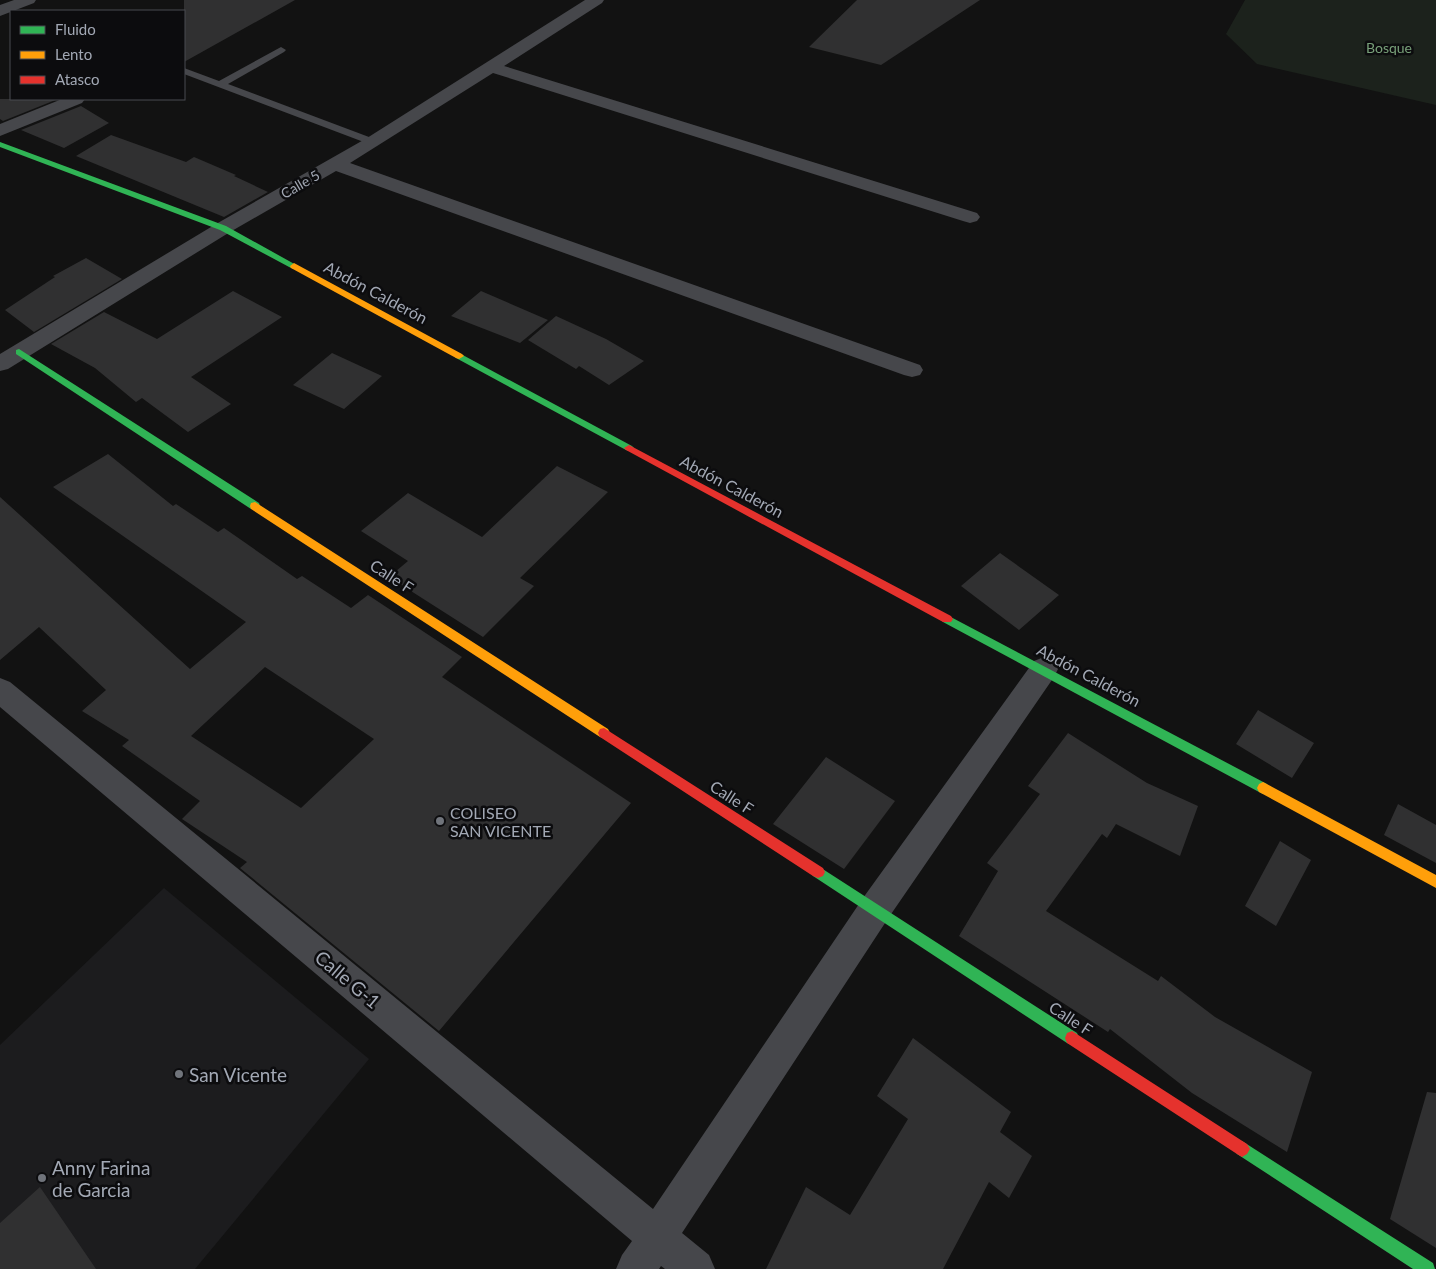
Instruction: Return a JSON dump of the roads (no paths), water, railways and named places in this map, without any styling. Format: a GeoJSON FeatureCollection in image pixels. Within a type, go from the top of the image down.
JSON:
{"type":"FeatureCollection","features":[{"type":"Feature","properties":{"kind":"street"},"geometry":{"type":"LineString","coordinates":[[0,11],[28,0]]}},
{"type":"Feature","properties":{"kind":"street","name":"Calle 5"},"geometry":{"type":"LineString","coordinates":[[0,364],[223,228],[373,142],[596,0]]}},
{"type":"Feature","properties":{"kind":"street"},"geometry":{"type":"LineString","coordinates":[[491,67],[970,217]]}},
{"type":"Feature","properties":{"kind":"street"},"geometry":{"type":"LineString","coordinates":[[0,131],[74,100]]}},
{"type":"Feature","properties":{"kind":"street","name":"Abdón Calderón"},"geometry":{"type":"LineString","coordinates":[[0,144],[223,228],[833,559],[1044,669],[1436,882]]}},
{"type":"Feature","properties":{"kind":"street"},"geometry":{"type":"LineString","coordinates":[[335,164],[912,370]]}},
{"type":"Feature","properties":{"kind":"street","name":"Calle F"},"geometry":{"type":"LineString","coordinates":[[19,352],[1427,1269]]}},
{"type":"Feature","properties":{"kind":"street"},"geometry":{"type":"LineString","coordinates":[[636,1269],[875,909],[1044,669]]}},
{"type":"Feature","properties":{"kind":"street","name":"Calle G-1"},"geometry":{"type":"LineString","coordinates":[[0,690],[696,1269]]}},
{"type":"Feature","properties":{"kind":"lane"},"geometry":{"type":"LineString","coordinates":[[220,84],[281,50]]}},
{"type":"Feature","properties":{"kind":"lane"},"geometry":{"type":"LineString","coordinates":[[185,72],[373,142]]}},
{"type":"Feature","properties":{"kind":"place","name":"COLISEO SAN VICENTE"},"geometry":{"type":"Point","coordinates":[440,821]}},
{"type":"Feature","properties":{"kind":"place","name":"San Vicente"},"geometry":{"type":"Point","coordinates":[179,1074]}},
{"type":"Feature","properties":{"kind":"place","name":"Anny Farina de Garcia"},"geometry":{"type":"Point","coordinates":[42,1178]}},
{"type":"Feature","properties":{"kind":"park label","name":"Bosque"},"geometry":{"type":"Point","coordinates":[1389,47]}}]}
